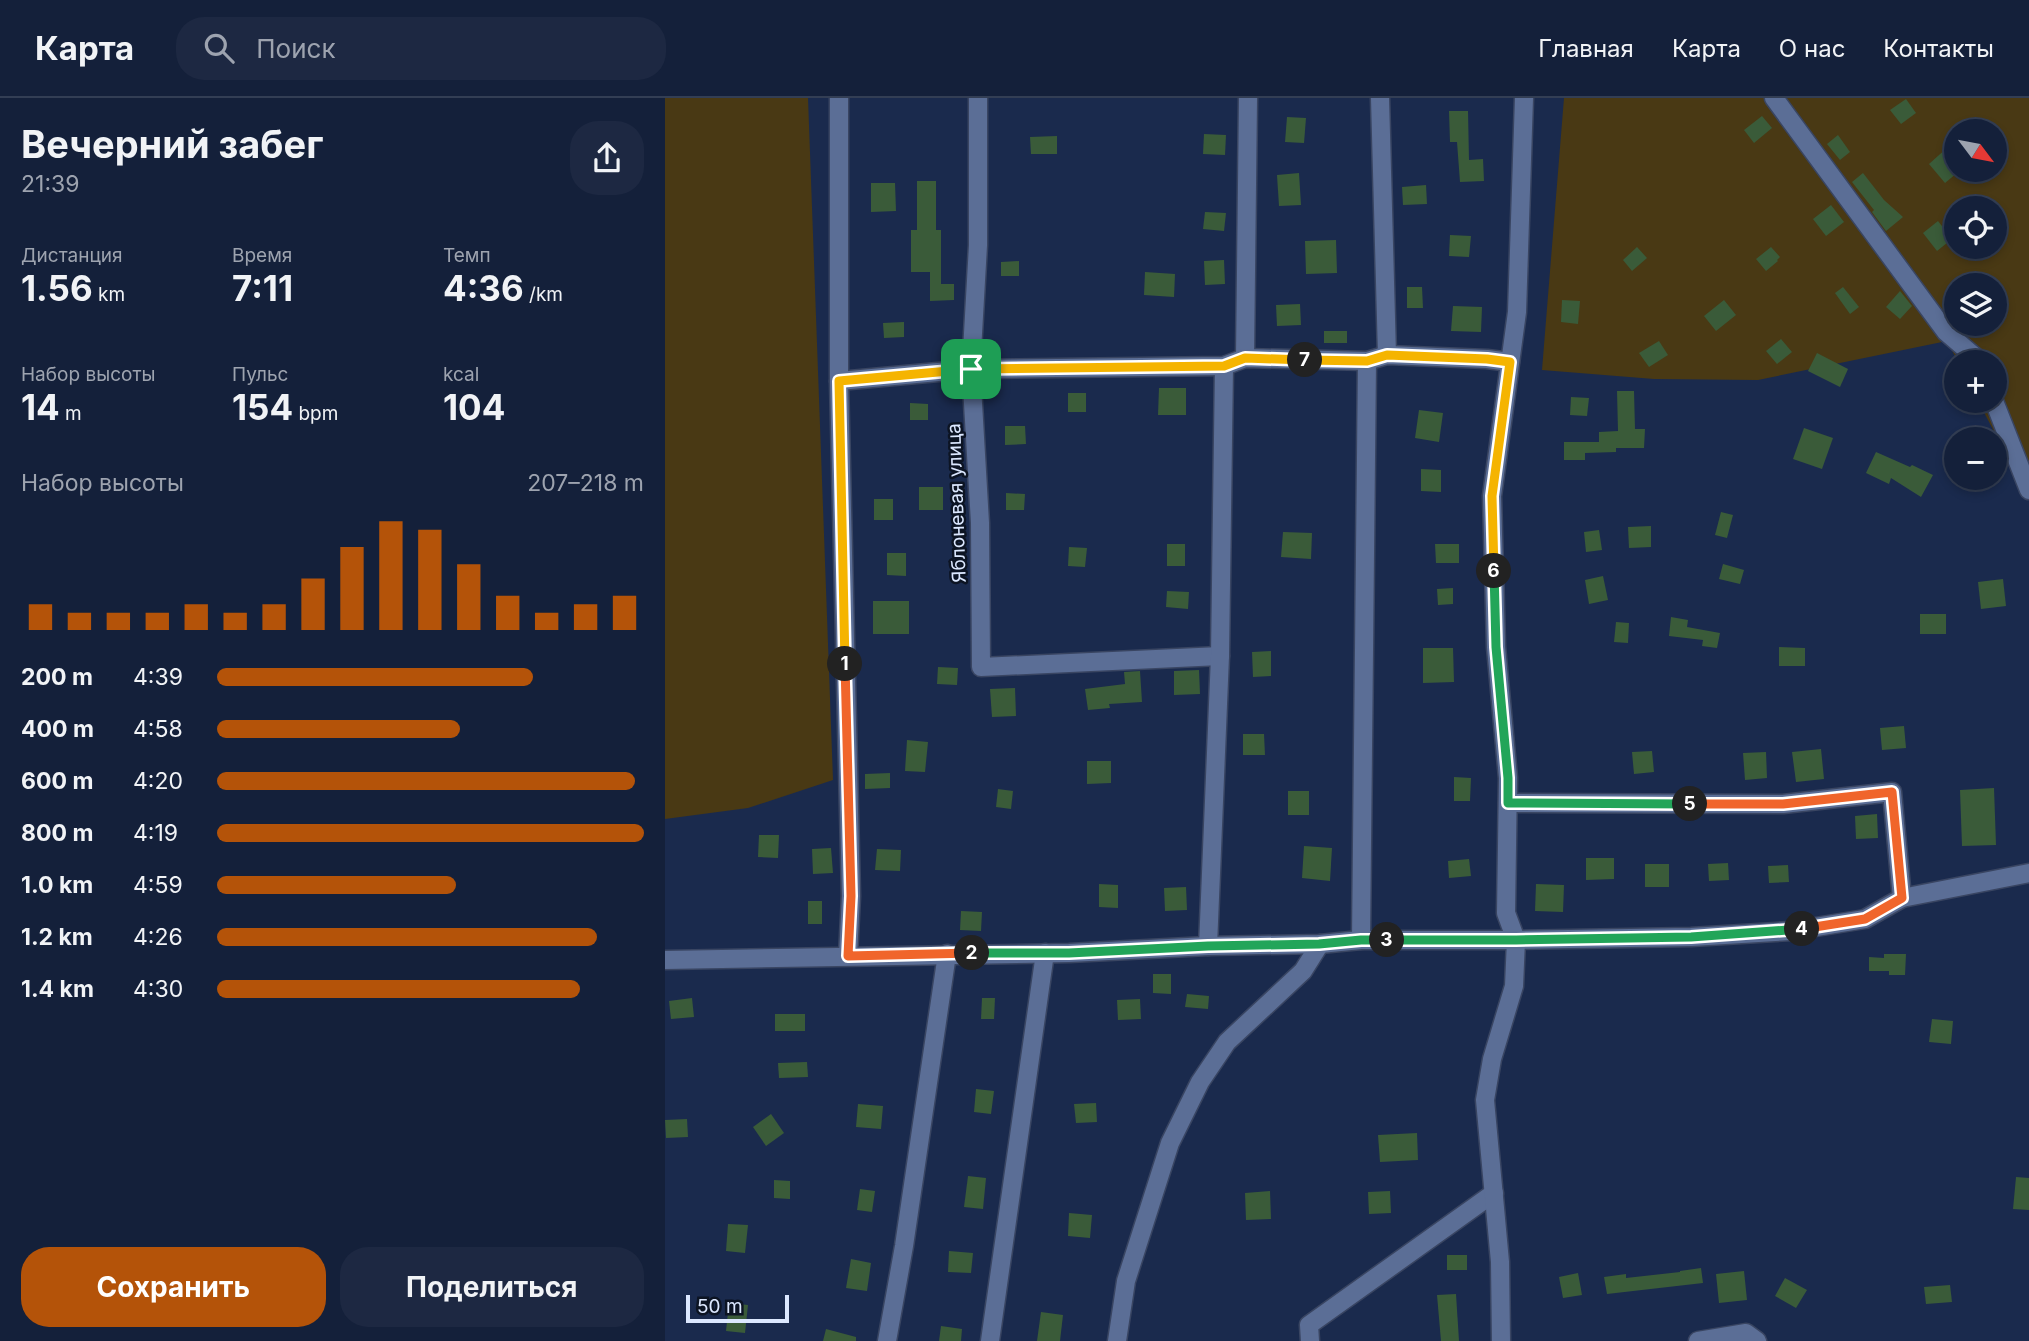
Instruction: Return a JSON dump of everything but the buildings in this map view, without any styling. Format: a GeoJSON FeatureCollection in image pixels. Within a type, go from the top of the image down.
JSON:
{"type":"FeatureCollection","features":[{"type":"Feature","properties":{"kind":"street"},"geometry":{"type":"LineString","coordinates":[[839,98],[839,381],[851,896],[848,956]]}},
{"type":"Feature","properties":{"kind":"street","name":"Яблоневая улица"},"geometry":{"type":"LineString","coordinates":[[978,98],[978,245],[971,369],[979,523],[981,667],[1220,656]]}},
{"type":"Feature","properties":{"kind":"street"},"geometry":{"type":"LineString","coordinates":[[1245,358],[1248,98]]}},
{"type":"Feature","properties":{"kind":"street"},"geometry":{"type":"LineString","coordinates":[[1380,98],[1387,355]]}},
{"type":"Feature","properties":{"kind":"street"},"geometry":{"type":"LineString","coordinates":[[1501,1341],[1500,1262],[1485,1100],[1492,1059],[1514,986],[1516,940],[1506,913],[1508,778],[1496,647],[1492,496],[1517,312],[1524,98]]}},
{"type":"Feature","properties":{"kind":"street"},"geometry":{"type":"LineString","coordinates":[[1774,98],[1946,332],[1967,350]]}},
{"type":"Feature","properties":{"kind":"street"},"geometry":{"type":"LineString","coordinates":[[839,381],[971,369],[1224,366],[1245,358],[1367,361],[1387,355],[1510,362]]}},
{"type":"Feature","properties":{"kind":"street"},"geometry":{"type":"LineString","coordinates":[[1361,940],[1367,361]]}},
{"type":"Feature","properties":{"kind":"street"},"geometry":{"type":"LineString","coordinates":[[1208,946],[1220,656],[1224,366]]}},
{"type":"Feature","properties":{"kind":"street"},"geometry":{"type":"LineString","coordinates":[[1999,413],[2029,490]]}},
{"type":"Feature","properties":{"kind":"street"},"geometry":{"type":"LineString","coordinates":[[1508,803],[1783,804],[1892,792],[1902,898]]}},
{"type":"Feature","properties":{"kind":"street"},"geometry":{"type":"LineString","coordinates":[[665,960],[1045,953],[1319,944],[1361,940],[1691,937],[1791,931],[1865,919],[1902,898],[2029,873]]}},
{"type":"Feature","properties":{"kind":"street"},"geometry":{"type":"LineString","coordinates":[[1117,1341],[1126,1281],[1170,1143],[1200,1082],[1227,1042],[1303,971],[1319,944]]}},
{"type":"Feature","properties":{"kind":"street"},"geometry":{"type":"LineString","coordinates":[[990,1341],[1045,953]]}},
{"type":"Feature","properties":{"kind":"street"},"geometry":{"type":"LineString","coordinates":[[887,1341],[904,1247],[947,954]]}},
{"type":"Feature","properties":{"kind":"street"},"geometry":{"type":"LineString","coordinates":[[1310,1341],[1309,1325],[1494,1193]]}},
{"type":"Feature","properties":{"kind":"street"},"geometry":{"type":"LineString","coordinates":[[1697,1341],[1746,1333],[1757,1341]]}},
{"type":"Feature","properties":{"kind":"shaded area"},"geometry":{"type":"Polygon","coordinates":[[[665,98],[808,98],[833,780],[748,808],[665,819],[665,98]]]}},
{"type":"Feature","properties":{"kind":"shaded area"},"geometry":{"type":"Polygon","coordinates":[[[1564,98],[2029,98],[2029,492],[2025,490],[2007,456],[2007,427],[1992,427],[1984,413],[2007,413],[2007,350],[1952,350],[1947,341],[1758,380],[1654,379],[1542,370],[1564,98]]]}},
{"type":"Feature","properties":{"kind":"route"},"geometry":{"type":"LineString","coordinates":[[1387,355],[1510,362],[1492,496],[1496,647],[1508,803],[1783,804],[1892,792],[1902,898],[1865,919],[1791,931],[1691,937],[1361,940],[1319,944],[1069,953],[848,956],[851,896],[839,381],[971,369],[1224,366],[1245,358],[1367,361],[1387,355]]}}]}
